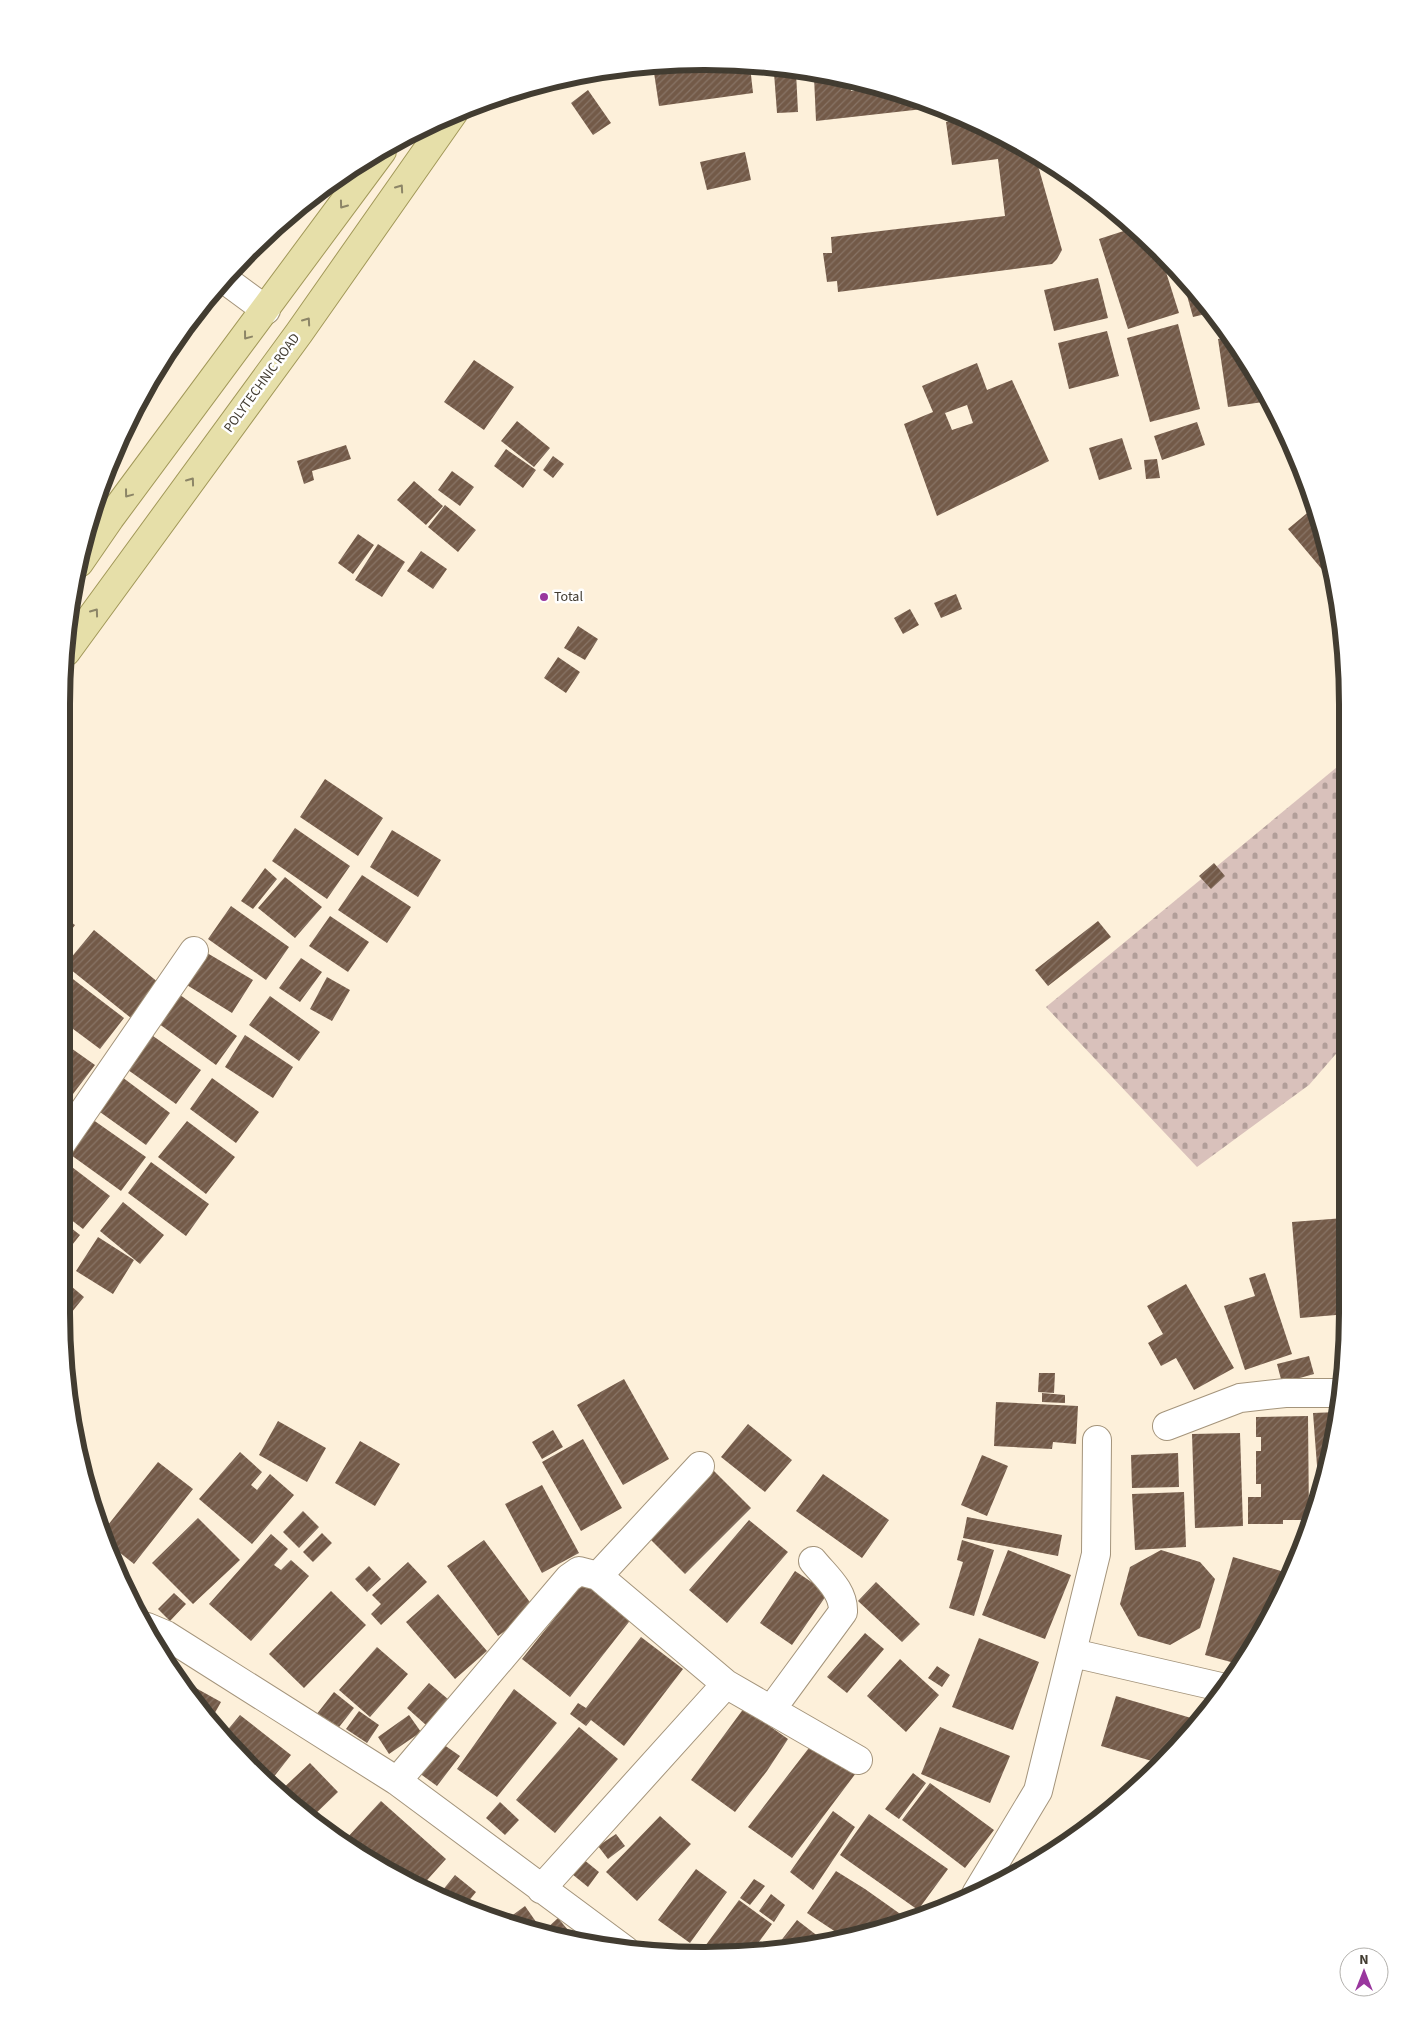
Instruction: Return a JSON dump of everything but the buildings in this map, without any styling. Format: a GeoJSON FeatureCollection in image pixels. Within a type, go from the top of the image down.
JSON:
{"type":"FeatureCollection","features":[{"type":"Feature","properties":{"kind":"main road","name":"POLYTECHNIC ROAD"},"geometry":{"type":"LineString","coordinates":[[73,642],[299,333],[444,126]]}},
{"type":"Feature","properties":{"kind":"main road"},"geometry":{"type":"LineString","coordinates":[[90,546],[372,164]]}},
{"type":"Feature","properties":{"kind":"street"},"geometry":{"type":"LineString","coordinates":[[230,283],[266,310]]}},
{"type":"Feature","properties":{"kind":"street"},"geometry":{"type":"LineString","coordinates":[[70,1131],[194,950]]}},
{"type":"Feature","properties":{"kind":"street"},"geometry":{"type":"LineString","coordinates":[[1167,1426],[1240,1398],[1285,1393],[1334,1393]]}},
{"type":"Feature","properties":{"kind":"street"},"geometry":{"type":"LineString","coordinates":[[982,1883],[1038,1790],[1074,1654],[1096,1554],[1097,1440]]}},
{"type":"Feature","properties":{"kind":"street"},"geometry":{"type":"LineString","coordinates":[[598,1576],[700,1466]]}},
{"type":"Feature","properties":{"kind":"street"},"geometry":{"type":"LineString","coordinates":[[771,1710],[843,1612],[844,1602],[840,1593],[813,1561]]}},
{"type":"Feature","properties":{"kind":"street"},"geometry":{"type":"LineString","coordinates":[[397,1782],[573,1573],[584,1572],[598,1576],[726,1684],[858,1760]]}},
{"type":"Feature","properties":{"kind":"street"},"geometry":{"type":"LineString","coordinates":[[156,1631],[166,1635],[397,1782],[612,1940]]}},
{"type":"Feature","properties":{"kind":"street"},"geometry":{"type":"LineString","coordinates":[[1074,1654],[1217,1686]]}},
{"type":"Feature","properties":{"kind":"street"},"geometry":{"type":"LineString","coordinates":[[541,1889],[726,1684]]}},
{"type":"Feature","properties":{"kind":"green space"},"geometry":{"type":"Polygon","coordinates":[[[1339,765],[1339,1050],[1309,1085],[1197,1167],[1046,1007],[1339,765]]]}},
{"type":"Feature","properties":{"kind":"place","name":"Total"},"geometry":{"type":"Point","coordinates":[544,597]}}]}
